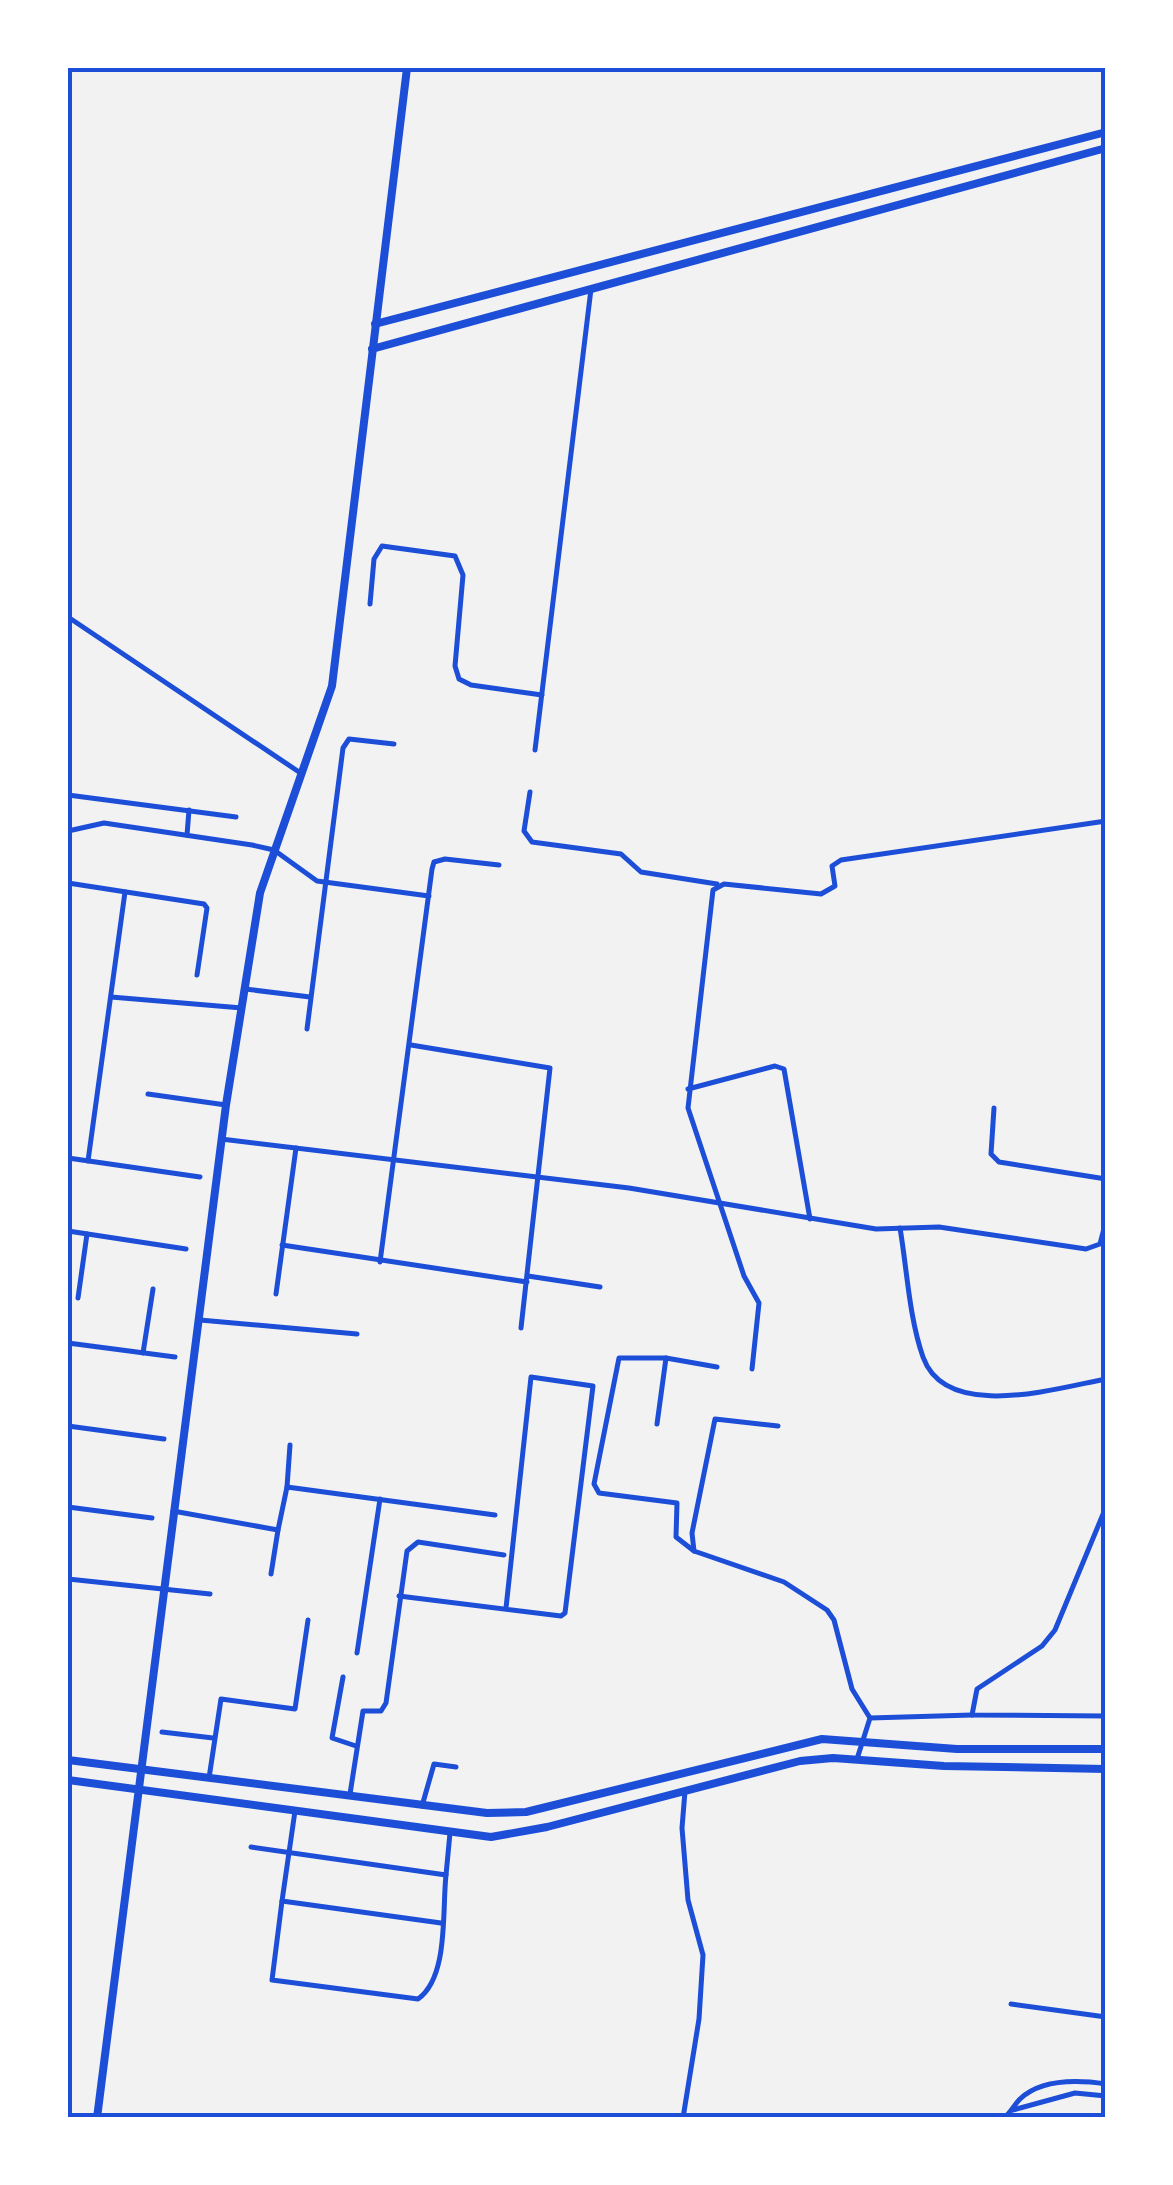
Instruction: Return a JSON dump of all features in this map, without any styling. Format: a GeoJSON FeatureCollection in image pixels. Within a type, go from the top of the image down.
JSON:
{"type":"FeatureCollection","features":[{"type":"Feature","properties":{"kind":"street"},"geometry":{"type":"LineString","coordinates":[[97,2118],[226,1105],[260,893],[332,686],[407,68]]}},
{"type":"Feature","properties":{"kind":"street"},"geometry":{"type":"LineString","coordinates":[[375,324],[1106,132]]}},
{"type":"Feature","properties":{"kind":"street"},"geometry":{"type":"LineString","coordinates":[[372,349],[1106,148]]}},
{"type":"Feature","properties":{"kind":"street"},"geometry":{"type":"LineString","coordinates":[[535,750],[592,289]]}},
{"type":"Feature","properties":{"kind":"street"},"geometry":{"type":"LineString","coordinates":[[370,604],[374,558],[382,546],[455,556],[464,575],[455,666],[459,679],[471,685],[542,694]]}},
{"type":"Feature","properties":{"kind":"street"},"geometry":{"type":"LineString","coordinates":[[68,617],[302,774]]}},
{"type":"Feature","properties":{"kind":"street"},"geometry":{"type":"LineString","coordinates":[[308,1029],[345,742],[356,739],[394,744]]}},
{"type":"Feature","properties":{"kind":"street"},"geometry":{"type":"LineString","coordinates":[[530,792],[524,831],[532,842],[621,854],[640,872],[720,885],[821,894],[835,886],[832,866],[841,860],[1106,821]]}},
{"type":"Feature","properties":{"kind":"street"},"geometry":{"type":"LineString","coordinates":[[68,795],[236,817]]}},
{"type":"Feature","properties":{"kind":"street"},"geometry":{"type":"LineString","coordinates":[[187,835],[190,810]]}},
{"type":"Feature","properties":{"kind":"street"},"geometry":{"type":"LineString","coordinates":[[68,831],[104,823],[274,850],[311,879],[428,896]]}},
{"type":"Feature","properties":{"kind":"street"},"geometry":{"type":"LineString","coordinates":[[380,1262],[432,869],[439,860],[499,865]]}},
{"type":"Feature","properties":{"kind":"street"},"geometry":{"type":"LineString","coordinates":[[68,883],[204,904],[207,908],[198,975]]}},
{"type":"Feature","properties":{"kind":"street"},"geometry":{"type":"LineString","coordinates":[[720,885],[711,896],[688,1089],[690,1118],[724,1207],[744,1276],[759,1304],[752,1370]]}},
{"type":"Feature","properties":{"kind":"street"},"geometry":{"type":"LineString","coordinates":[[88,1161],[125,892]]}},
{"type":"Feature","properties":{"kind":"street"},"geometry":{"type":"LineString","coordinates":[[245,990],[310,997]]}},
{"type":"Feature","properties":{"kind":"street"},"geometry":{"type":"LineString","coordinates":[[110,997],[242,1008]]}},
{"type":"Feature","properties":{"kind":"street"},"geometry":{"type":"LineString","coordinates":[[410,1045],[550,1068],[541,1176],[520,1328]]}},
{"type":"Feature","properties":{"kind":"street"},"geometry":{"type":"LineString","coordinates":[[688,1089],[781,1066],[810,1220]]}},
{"type":"Feature","properties":{"kind":"street"},"geometry":{"type":"LineString","coordinates":[[148,1094],[226,1105]]}},
{"type":"Feature","properties":{"kind":"street"},"geometry":{"type":"LineString","coordinates":[[994,1108],[991,1154],[999,1162],[1106,1179]]}},
{"type":"Feature","properties":{"kind":"street"},"geometry":{"type":"LineString","coordinates":[[221,1139],[541,1176],[810,1220],[900,1228],[939,1227],[1086,1249],[1100,1244],[1106,1221]]}},
{"type":"Feature","properties":{"kind":"street"},"geometry":{"type":"LineString","coordinates":[[276,1294],[296,1148]]}},
{"type":"Feature","properties":{"kind":"street"},"geometry":{"type":"LineString","coordinates":[[68,1158],[200,1176]]}},
{"type":"Feature","properties":{"kind":"street"},"geometry":{"type":"LineString","coordinates":[[900,1228],[923,1356],[941,1381],[965,1394],[989,1397],[1106,1379]]}},
{"type":"Feature","properties":{"kind":"street"},"geometry":{"type":"LineString","coordinates":[[68,1231],[186,1248]]}},
{"type":"Feature","properties":{"kind":"street"},"geometry":{"type":"LineString","coordinates":[[78,1298],[87,1234]]}},
{"type":"Feature","properties":{"kind":"street"},"geometry":{"type":"LineString","coordinates":[[282,1245],[380,1262],[600,1287]]}},
{"type":"Feature","properties":{"kind":"street"},"geometry":{"type":"LineString","coordinates":[[143,1353],[153,1288]]}},
{"type":"Feature","properties":{"kind":"street"},"geometry":{"type":"LineString","coordinates":[[199,1320],[357,1334]]}},
{"type":"Feature","properties":{"kind":"street"},"geometry":{"type":"LineString","coordinates":[[68,1343],[175,1357]]}},
{"type":"Feature","properties":{"kind":"street"},"geometry":{"type":"LineString","coordinates":[[716,1368],[666,1358],[619,1358],[594,1484],[599,1493],[677,1503],[676,1537],[694,1552],[784,1582],[827,1610],[838,1634],[852,1688],[870,1718],[857,1760]]}},
{"type":"Feature","properties":{"kind":"street"},"geometry":{"type":"LineString","coordinates":[[657,1424],[666,1358]]}},
{"type":"Feature","properties":{"kind":"street"},"geometry":{"type":"LineString","coordinates":[[399,1596],[561,1616],[568,1609],[595,1393],[588,1384],[530,1377],[506,1608]]}},
{"type":"Feature","properties":{"kind":"street"},"geometry":{"type":"LineString","coordinates":[[694,1552],[692,1533],[715,1419],[778,1426]]}},
{"type":"Feature","properties":{"kind":"street"},"geometry":{"type":"LineString","coordinates":[[68,1426],[164,1439]]}},
{"type":"Feature","properties":{"kind":"street"},"geometry":{"type":"LineString","coordinates":[[272,1574],[290,1445]]}},
{"type":"Feature","properties":{"kind":"street"},"geometry":{"type":"LineString","coordinates":[[286,1487],[495,1514]]}},
{"type":"Feature","properties":{"kind":"street"},"geometry":{"type":"LineString","coordinates":[[357,1653],[380,1499]]}},
{"type":"Feature","properties":{"kind":"street"},"geometry":{"type":"LineString","coordinates":[[68,1506],[152,1518]]}},
{"type":"Feature","properties":{"kind":"street"},"geometry":{"type":"LineString","coordinates":[[972,1715],[977,1690],[1042,1646],[1055,1630],[1106,1507]]}},
{"type":"Feature","properties":{"kind":"street"},"geometry":{"type":"LineString","coordinates":[[173,1511],[278,1530]]}},
{"type":"Feature","properties":{"kind":"street"},"geometry":{"type":"LineString","coordinates":[[350,1796],[363,1711],[381,1711],[386,1703],[404,1558],[418,1542],[504,1555]]}},
{"type":"Feature","properties":{"kind":"street"},"geometry":{"type":"LineString","coordinates":[[68,1579],[210,1594]]}},
{"type":"Feature","properties":{"kind":"street"},"geometry":{"type":"LineString","coordinates":[[209,1778],[221,1699],[295,1709],[308,1620]]}},
{"type":"Feature","properties":{"kind":"street"},"geometry":{"type":"LineString","coordinates":[[343,1677],[332,1738],[334,1742],[356,1746]]}},
{"type":"Feature","properties":{"kind":"street"},"geometry":{"type":"LineString","coordinates":[[870,1718],[1106,1716]]}},
{"type":"Feature","properties":{"kind":"street"},"geometry":{"type":"LineString","coordinates":[[162,1732],[213,1738]]}},
{"type":"Feature","properties":{"kind":"street"},"geometry":{"type":"LineString","coordinates":[[68,1760],[422,1806],[526,1812],[800,1742],[866,1740],[941,1748],[1106,1749]]}},
{"type":"Feature","properties":{"kind":"street"},"geometry":{"type":"LineString","coordinates":[[68,1780],[491,1837],[800,1761],[1106,1769]]}},
{"type":"Feature","properties":{"kind":"street"},"geometry":{"type":"LineString","coordinates":[[422,1806],[434,1764],[456,1767]]}},
{"type":"Feature","properties":{"kind":"street"},"geometry":{"type":"LineString","coordinates":[[683,2118],[699,2020],[703,1955],[688,1900],[682,1828],[685,1790]]}},
{"type":"Feature","properties":{"kind":"street"},"geometry":{"type":"LineString","coordinates":[[296,1812],[272,1980],[409,2000],[418,1999],[432,1984],[450,1833]]}},
{"type":"Feature","properties":{"kind":"street"},"geometry":{"type":"LineString","coordinates":[[251,1847],[446,1875]]}},
{"type":"Feature","properties":{"kind":"street"},"geometry":{"type":"LineString","coordinates":[[282,1901],[441,1923]]}},
{"type":"Feature","properties":{"kind":"street"},"geometry":{"type":"LineString","coordinates":[[1011,2004],[1106,2017]]}},
{"type":"Feature","properties":{"kind":"street"},"geometry":{"type":"LineString","coordinates":[[1014,2114],[1019,2100],[1060,2082],[1106,2084]]}},
{"type":"Feature","properties":{"kind":"street"},"geometry":{"type":"LineString","coordinates":[[1004,2118],[1075,2093],[1106,2096]]}}]}
